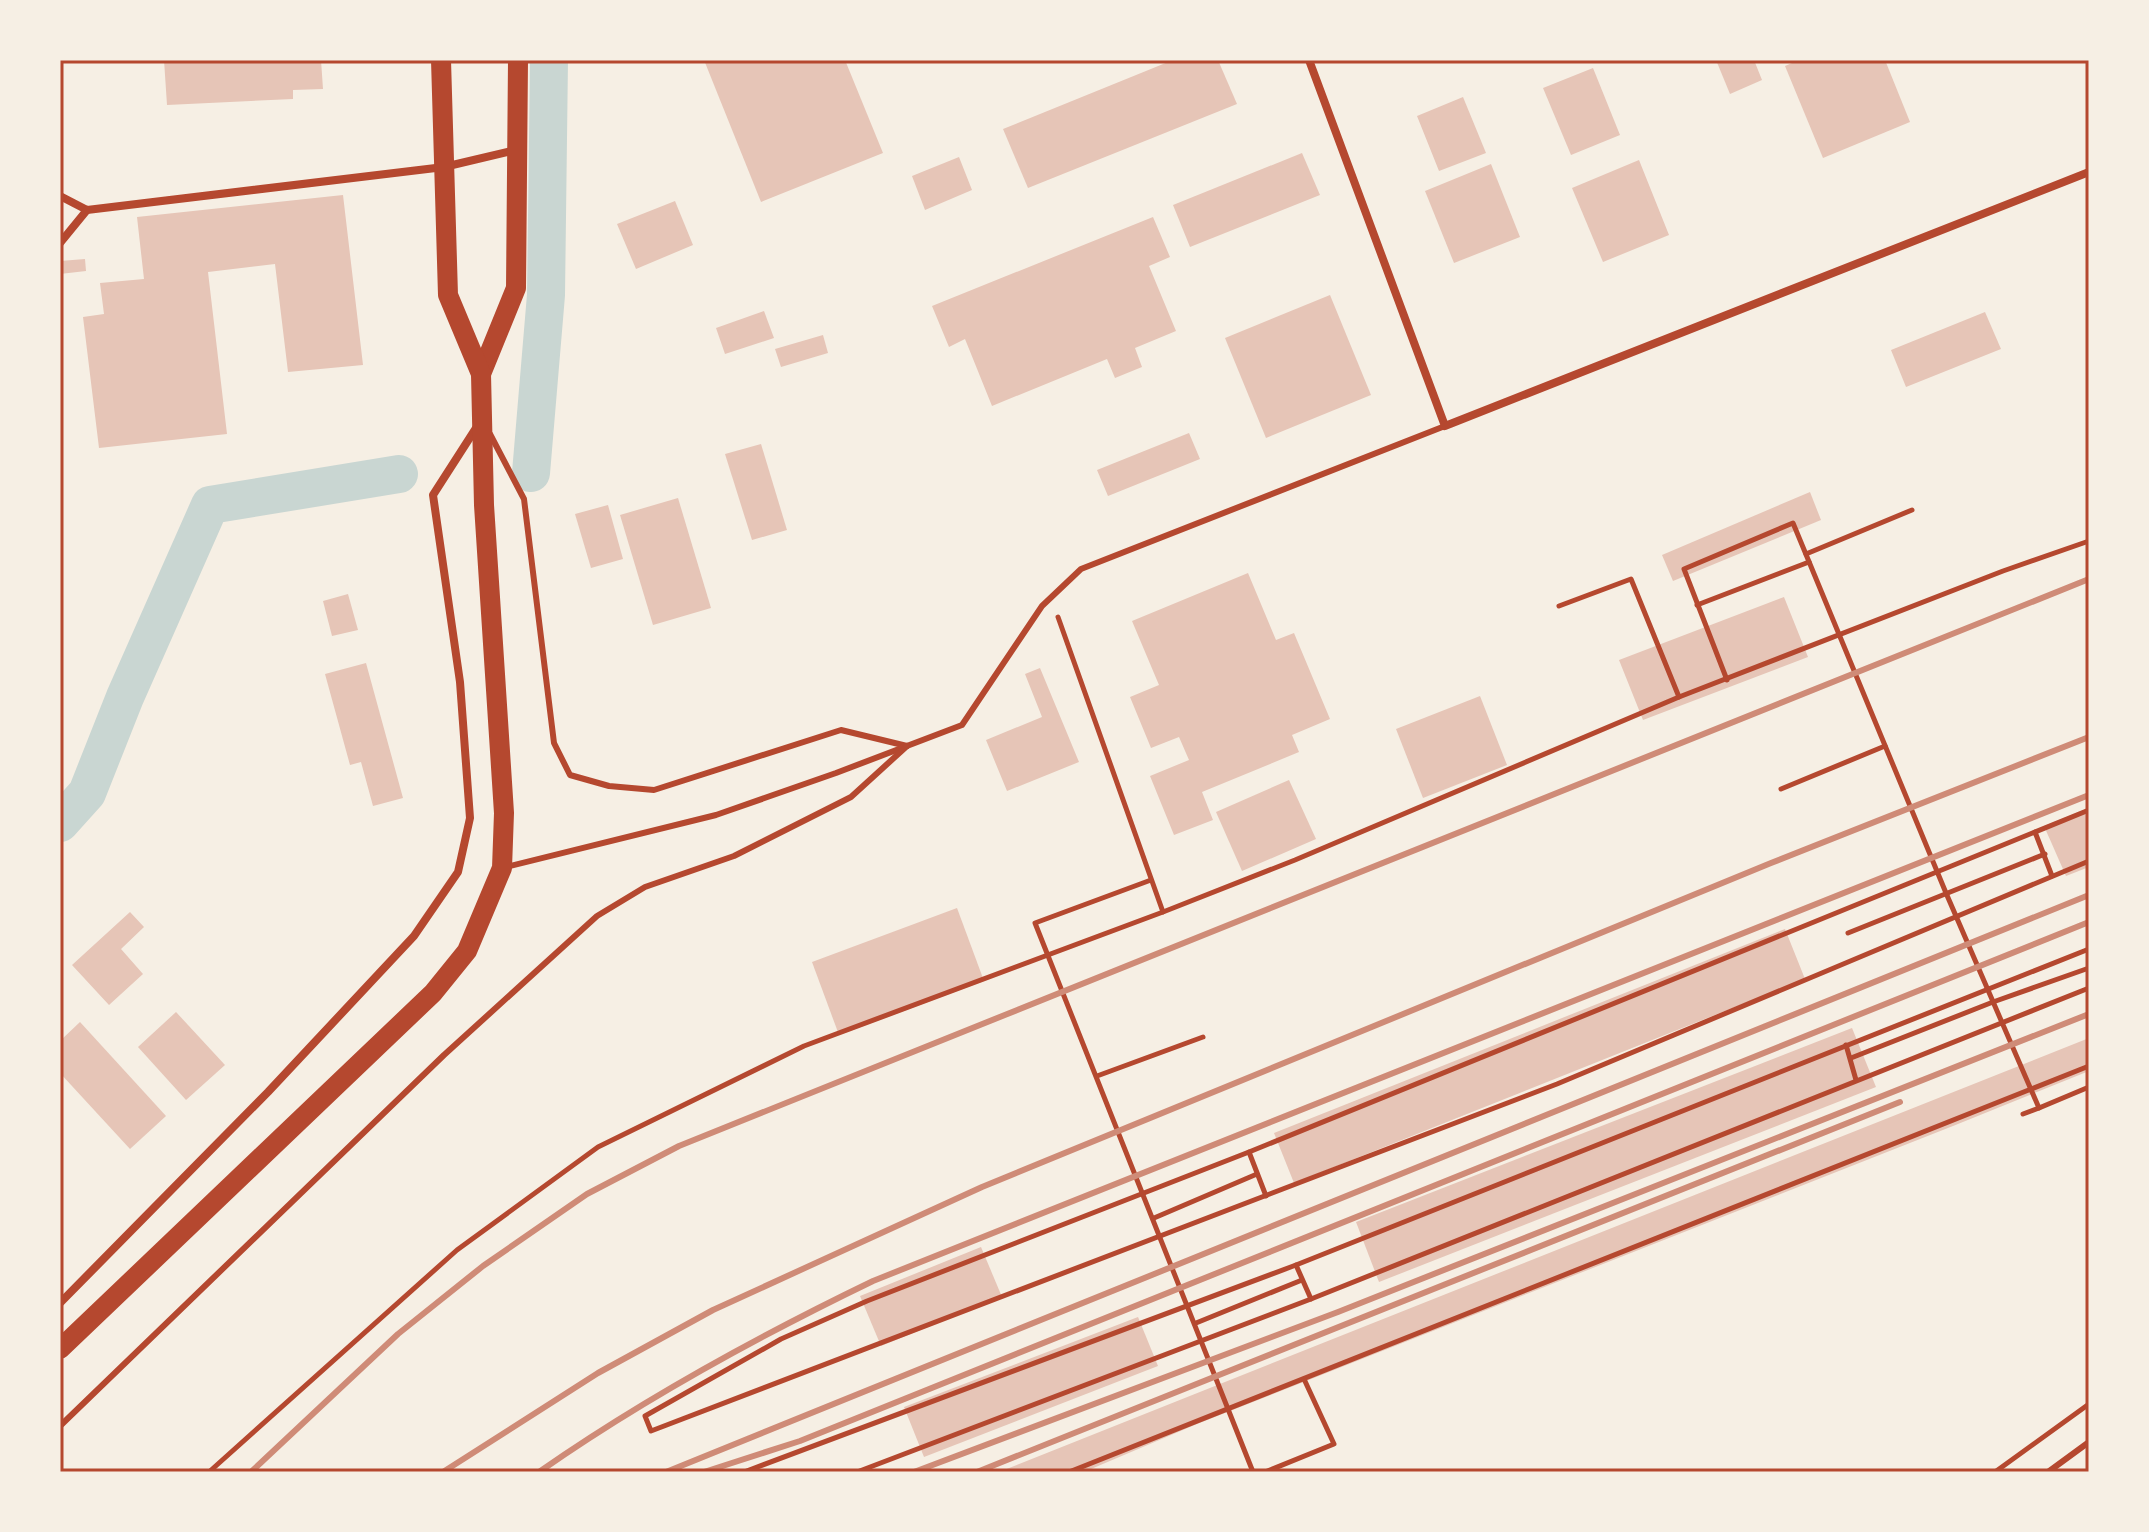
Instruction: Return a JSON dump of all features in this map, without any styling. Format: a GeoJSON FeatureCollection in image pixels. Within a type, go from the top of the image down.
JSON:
{"type":"FeatureCollection","features":[{"type":"Feature","properties":{"kind":"main road"},"geometry":{"type":"LineString","coordinates":[[60,1349],[433,993],[467,951],[502,868],[504,813],[484,505],[481,374],[448,295],[441,60]]}},
{"type":"Feature","properties":{"kind":"main road"},"geometry":{"type":"LineString","coordinates":[[481,374],[516,288],[518,60]]}},
{"type":"Feature","properties":{"kind":"street"},"geometry":{"type":"LineString","coordinates":[[1309,60],[1445,426],[2089,172]]}},
{"type":"Feature","properties":{"kind":"street"},"geometry":{"type":"LineString","coordinates":[[60,196],[87,210],[444,167],[517,150]]}},
{"type":"Feature","properties":{"kind":"street"},"geometry":{"type":"LineString","coordinates":[[60,243],[87,210]]}},
{"type":"Feature","properties":{"kind":"street"},"geometry":{"type":"LineString","coordinates":[[60,1303],[268,1092],[414,936],[458,872],[470,818],[460,682],[433,495],[482,419]]}},
{"type":"Feature","properties":{"kind":"lane"},"geometry":{"type":"LineString","coordinates":[[482,419],[524,499],[554,743],[570,775],[609,786],[654,790],[841,730],[907,746]]}},
{"type":"Feature","properties":{"kind":"lane"},"geometry":{"type":"LineString","coordinates":[[502,868],[716,815],[962,725],[1042,606],[1081,569],[1445,426]]}},
{"type":"Feature","properties":{"kind":"lane"},"geometry":{"type":"LineString","coordinates":[[60,1426],[444,1055],[597,916],[645,887],[734,856],[851,797],[907,746]]}},
{"type":"Feature","properties":{"kind":"lane"},"geometry":{"type":"LineString","coordinates":[[2048,1472],[2089,1442]]}},
{"type":"Feature","properties":{"kind":"path"},"geometry":{"type":"LineString","coordinates":[[1806,554],[1912,510]]}},
{"type":"Feature","properties":{"kind":"path"},"geometry":{"type":"LineString","coordinates":[[1727,680],[1684,569],[1793,523],[2039,1108]]}},
{"type":"Feature","properties":{"kind":"path"},"geometry":{"type":"LineString","coordinates":[[209,1472],[457,1250],[598,1147],[804,1046],[1163,912],[1295,860],[1679,697],[2003,571],[2089,541]]}},
{"type":"Feature","properties":{"kind":"path"},"geometry":{"type":"LineString","coordinates":[[1697,605],[1809,562]]}},
{"type":"Feature","properties":{"kind":"path"},"geometry":{"type":"LineString","coordinates":[[1559,606],[1631,579],[1679,697]]}},
{"type":"Feature","properties":{"kind":"path"},"geometry":{"type":"LineString","coordinates":[[1051,597],[1163,912]]}},
{"type":"Feature","properties":{"kind":"path"},"geometry":{"type":"LineString","coordinates":[[1781,789],[1885,746]]}},
{"type":"Feature","properties":{"kind":"path"},"geometry":{"type":"LineString","coordinates":[[2089,810],[1249,1152],[867,1301],[781,1339],[645,1416],[651,1431],[1266,1196],[1557,1084],[2089,861]]}},
{"type":"Feature","properties":{"kind":"path"},"geometry":{"type":"LineString","coordinates":[[2035,832],[2052,876]]}},
{"type":"Feature","properties":{"kind":"path"},"geometry":{"type":"LineString","coordinates":[[1848,933],[2045,854]]}},
{"type":"Feature","properties":{"kind":"path"},"geometry":{"type":"LineString","coordinates":[[1151,880],[1035,923],[1253,1472]]}},
{"type":"Feature","properties":{"kind":"path"},"geometry":{"type":"LineString","coordinates":[[744,1472],[1296,1265],[2089,949]]}},
{"type":"Feature","properties":{"kind":"path"},"geometry":{"type":"LineString","coordinates":[[1851,1058],[2089,968]]}},
{"type":"Feature","properties":{"kind":"path"},"geometry":{"type":"LineString","coordinates":[[857,1472],[1311,1299],[2089,988]]}},
{"type":"Feature","properties":{"kind":"path"},"geometry":{"type":"LineString","coordinates":[[1097,1076],[1203,1037]]}},
{"type":"Feature","properties":{"kind":"path"},"geometry":{"type":"LineString","coordinates":[[1846,1045],[1856,1080]]}},
{"type":"Feature","properties":{"kind":"path"},"geometry":{"type":"LineString","coordinates":[[1069,1472],[2089,1066]]}},
{"type":"Feature","properties":{"kind":"path"},"geometry":{"type":"LineString","coordinates":[[2023,1114],[2089,1087]]}},
{"type":"Feature","properties":{"kind":"path"},"geometry":{"type":"LineString","coordinates":[[1249,1152],[1266,1196]]}},
{"type":"Feature","properties":{"kind":"path"},"geometry":{"type":"LineString","coordinates":[[1154,1218],[1257,1174]]}},
{"type":"Feature","properties":{"kind":"path"},"geometry":{"type":"LineString","coordinates":[[1296,1265],[1311,1299]]}},
{"type":"Feature","properties":{"kind":"path"},"geometry":{"type":"LineString","coordinates":[[1196,1323],[1302,1280]]}},
{"type":"Feature","properties":{"kind":"path"},"geometry":{"type":"LineString","coordinates":[[1265,1472],[1334,1444],[1304,1379]]}},
{"type":"Feature","properties":{"kind":"path"},"geometry":{"type":"LineString","coordinates":[[1995,1472],[2089,1404]]}},
{"type":"Feature","properties":{"kind":"path"},"geometry":{"type":"LineString","coordinates":[[1093,1462],[1098,1472]]}},
{"type":"Feature","properties":{"kind":"building"},"geometry":{"type":"Polygon","coordinates":[[[164,60],[321,60],[323,89],[293,90],[293,99],[167,105],[164,60]]]}},
{"type":"Feature","properties":{"kind":"building"},"geometry":{"type":"Polygon","coordinates":[[[704,60],[845,60],[883,153],[761,202],[704,60]]]}},
{"type":"Feature","properties":{"kind":"building"},"geometry":{"type":"Polygon","coordinates":[[[1173,60],[1218,60],[1237,104],[1028,188],[1003,129],[1173,60]]]}},
{"type":"Feature","properties":{"kind":"building"},"geometry":{"type":"Polygon","coordinates":[[[1716,60],[1754,60],[1762,80],[1730,94],[1716,60]]]}},
{"type":"Feature","properties":{"kind":"building"},"geometry":{"type":"Polygon","coordinates":[[[1799,60],[1885,60],[1910,122],[1823,158],[1785,66],[1799,60]]]}},
{"type":"Feature","properties":{"kind":"building"},"geometry":{"type":"Polygon","coordinates":[[[1593,68],[1620,135],[1571,155],[1543,88],[1593,68]]]}},
{"type":"Feature","properties":{"kind":"building"},"geometry":{"type":"Polygon","coordinates":[[[1463,97],[1486,153],[1439,171],[1417,116],[1463,97]]]}},
{"type":"Feature","properties":{"kind":"building"},"geometry":{"type":"Polygon","coordinates":[[[1302,153],[1320,195],[1190,247],[1173,205],[1302,153]]]}},
{"type":"Feature","properties":{"kind":"building"},"geometry":{"type":"Polygon","coordinates":[[[959,157],[972,190],[925,210],[912,176],[959,157]]]}},
{"type":"Feature","properties":{"kind":"building"},"geometry":{"type":"Polygon","coordinates":[[[1639,160],[1669,235],[1603,262],[1572,188],[1639,160]]]}},
{"type":"Feature","properties":{"kind":"building"},"geometry":{"type":"Polygon","coordinates":[[[1491,164],[1520,237],[1454,263],[1425,191],[1491,164]]]}},
{"type":"Feature","properties":{"kind":"building"},"geometry":{"type":"Polygon","coordinates":[[[343,195],[363,365],[288,372],[275,264],[208,272],[227,434],[99,448],[83,317],[104,314],[100,283],[144,279],[137,217],[343,195]]]}},
{"type":"Feature","properties":{"kind":"building"},"geometry":{"type":"Polygon","coordinates":[[[675,201],[693,245],[636,269],[617,224],[675,201]]]}},
{"type":"Feature","properties":{"kind":"building"},"geometry":{"type":"Polygon","coordinates":[[[1153,217],[1170,257],[1149,266],[1176,331],[1135,348],[1142,367],[1115,378],[1107,359],[992,406],[965,339],[949,347],[932,306],[1153,217]]]}},
{"type":"Feature","properties":{"kind":"building"},"geometry":{"type":"Polygon","coordinates":[[[85,259],[86,271],[60,274],[60,261],[85,259]]]}},
{"type":"Feature","properties":{"kind":"building"},"geometry":{"type":"Polygon","coordinates":[[[1330,295],[1371,395],[1266,438],[1225,338],[1330,295]]]}},
{"type":"Feature","properties":{"kind":"building"},"geometry":{"type":"Polygon","coordinates":[[[764,311],[774,338],[725,354],[716,328],[764,311]]]}},
{"type":"Feature","properties":{"kind":"building"},"geometry":{"type":"Polygon","coordinates":[[[1985,312],[2001,349],[1906,387],[1891,350],[1985,312]]]}},
{"type":"Feature","properties":{"kind":"building"},"geometry":{"type":"Polygon","coordinates":[[[823,335],[828,353],[781,367],[775,349],[823,335]]]}},
{"type":"Feature","properties":{"kind":"building"},"geometry":{"type":"Polygon","coordinates":[[[1189,433],[1200,459],[1108,496],[1097,470],[1189,433]]]}},
{"type":"Feature","properties":{"kind":"building"},"geometry":{"type":"Polygon","coordinates":[[[761,444],[787,530],[752,540],[725,454],[761,444]]]}},
{"type":"Feature","properties":{"kind":"building"},"geometry":{"type":"Polygon","coordinates":[[[1810,492],[1821,520],[1673,581],[1662,555],[1810,492]]]}},
{"type":"Feature","properties":{"kind":"building"},"geometry":{"type":"Polygon","coordinates":[[[678,498],[711,608],[653,625],[620,515],[678,498]]]}},
{"type":"Feature","properties":{"kind":"building"},"geometry":{"type":"Polygon","coordinates":[[[608,505],[623,559],[591,568],[575,514],[608,505]]]}},
{"type":"Feature","properties":{"kind":"building"},"geometry":{"type":"Polygon","coordinates":[[[1248,573],[1276,640],[1294,633],[1330,719],[1292,735],[1299,752],[1202,792],[1213,820],[1174,835],[1150,776],[1189,760],[1179,737],[1151,748],[1130,697],[1159,685],[1132,621],[1248,573]]]}},
{"type":"Feature","properties":{"kind":"building"},"geometry":{"type":"Polygon","coordinates":[[[348,594],[358,630],[332,636],[323,601],[348,594]]]}},
{"type":"Feature","properties":{"kind":"building"},"geometry":{"type":"Polygon","coordinates":[[[1784,597],[1808,657],[1643,720],[1619,660],[1784,597]]]}},
{"type":"Feature","properties":{"kind":"building"},"geometry":{"type":"Polygon","coordinates":[[[366,663],[403,798],[373,806],[361,762],[350,765],[325,674],[366,663]]]}},
{"type":"Feature","properties":{"kind":"building"},"geometry":{"type":"Polygon","coordinates":[[[1040,668],[1079,762],[1007,791],[986,740],[1042,717],[1025,674],[1040,668]]]}},
{"type":"Feature","properties":{"kind":"building"},"geometry":{"type":"Polygon","coordinates":[[[1480,696],[1507,765],[1423,798],[1396,729],[1480,696]]]}},
{"type":"Feature","properties":{"kind":"building"},"geometry":{"type":"Polygon","coordinates":[[[1289,780],[1316,839],[1242,871],[1216,812],[1289,780]]]}},
{"type":"Feature","properties":{"kind":"building"},"geometry":{"type":"Polygon","coordinates":[[[2089,808],[2089,867],[2066,876],[2044,826],[2089,808]]]}},
{"type":"Feature","properties":{"kind":"building"},"geometry":{"type":"Polygon","coordinates":[[[957,908],[984,981],[839,1035],[812,962],[957,908]]]}},
{"type":"Feature","properties":{"kind":"building"},"geometry":{"type":"Polygon","coordinates":[[[130,912],[144,927],[121,949],[143,974],[109,1005],[72,965],[130,912]]]}},
{"type":"Feature","properties":{"kind":"building"},"geometry":{"type":"Polygon","coordinates":[[[1785,929],[1805,979],[1294,1183],[1274,1133],[1785,929]]]}},
{"type":"Feature","properties":{"kind":"building"},"geometry":{"type":"Polygon","coordinates":[[[176,1012],[225,1065],[186,1100],[138,1047],[176,1012]]]}},
{"type":"Feature","properties":{"kind":"building"},"geometry":{"type":"Polygon","coordinates":[[[80,1022],[166,1116],[130,1149],[60,1073],[60,1041],[80,1022]]]}},
{"type":"Feature","properties":{"kind":"building"},"geometry":{"type":"Polygon","coordinates":[[[1852,1028],[1876,1087],[1379,1282],[1356,1222],[1852,1028]]]}},
{"type":"Feature","properties":{"kind":"building"},"geometry":{"type":"Polygon","coordinates":[[[2089,1038],[2089,1071],[1953,1126],[1197,1424],[1084,1472],[999,1472],[2089,1038]]]}},
{"type":"Feature","properties":{"kind":"building"},"geometry":{"type":"Polygon","coordinates":[[[981,1247],[1002,1297],[881,1346],[860,1296],[981,1247]]]}},
{"type":"Feature","properties":{"kind":"building"},"geometry":{"type":"Polygon","coordinates":[[[1138,1317],[1158,1366],[924,1457],[904,1407],[1138,1317]]]}},
{"type":"Feature","properties":{"kind":"waterway"},"geometry":{"type":"LineString","coordinates":[[531,473],[546,295],[549,60]]}},
{"type":"Feature","properties":{"kind":"waterway"},"geometry":{"type":"LineString","coordinates":[[60,823],[87,793],[125,697],[210,505],[399,474]]}},
{"type":"Feature","properties":{"kind":"railway"},"geometry":{"type":"LineString","coordinates":[[251,1472],[398,1334],[483,1266],[587,1194],[679,1146],[2089,579]]}},
{"type":"Feature","properties":{"kind":"railway"},"geometry":{"type":"LineString","coordinates":[[443,1472],[598,1373],[713,1310],[982,1187],[1771,863],[2089,737]]}},
{"type":"Feature","properties":{"kind":"railway"},"geometry":{"type":"LineString","coordinates":[[539,1472],[702,1370],[873,1281],[2089,795]]}},
{"type":"Feature","properties":{"kind":"railway"},"geometry":{"type":"LineString","coordinates":[[666,1472],[2089,895]]}},
{"type":"Feature","properties":{"kind":"railway"},"geometry":{"type":"LineString","coordinates":[[704,1472],[800,1441],[2089,922]]}},
{"type":"Feature","properties":{"kind":"railway"},"geometry":{"type":"LineString","coordinates":[[914,1472],[1338,1312],[2089,1014]]}},
{"type":"Feature","properties":{"kind":"railway"},"geometry":{"type":"LineString","coordinates":[[977,1472],[1900,1102]]}}]}
